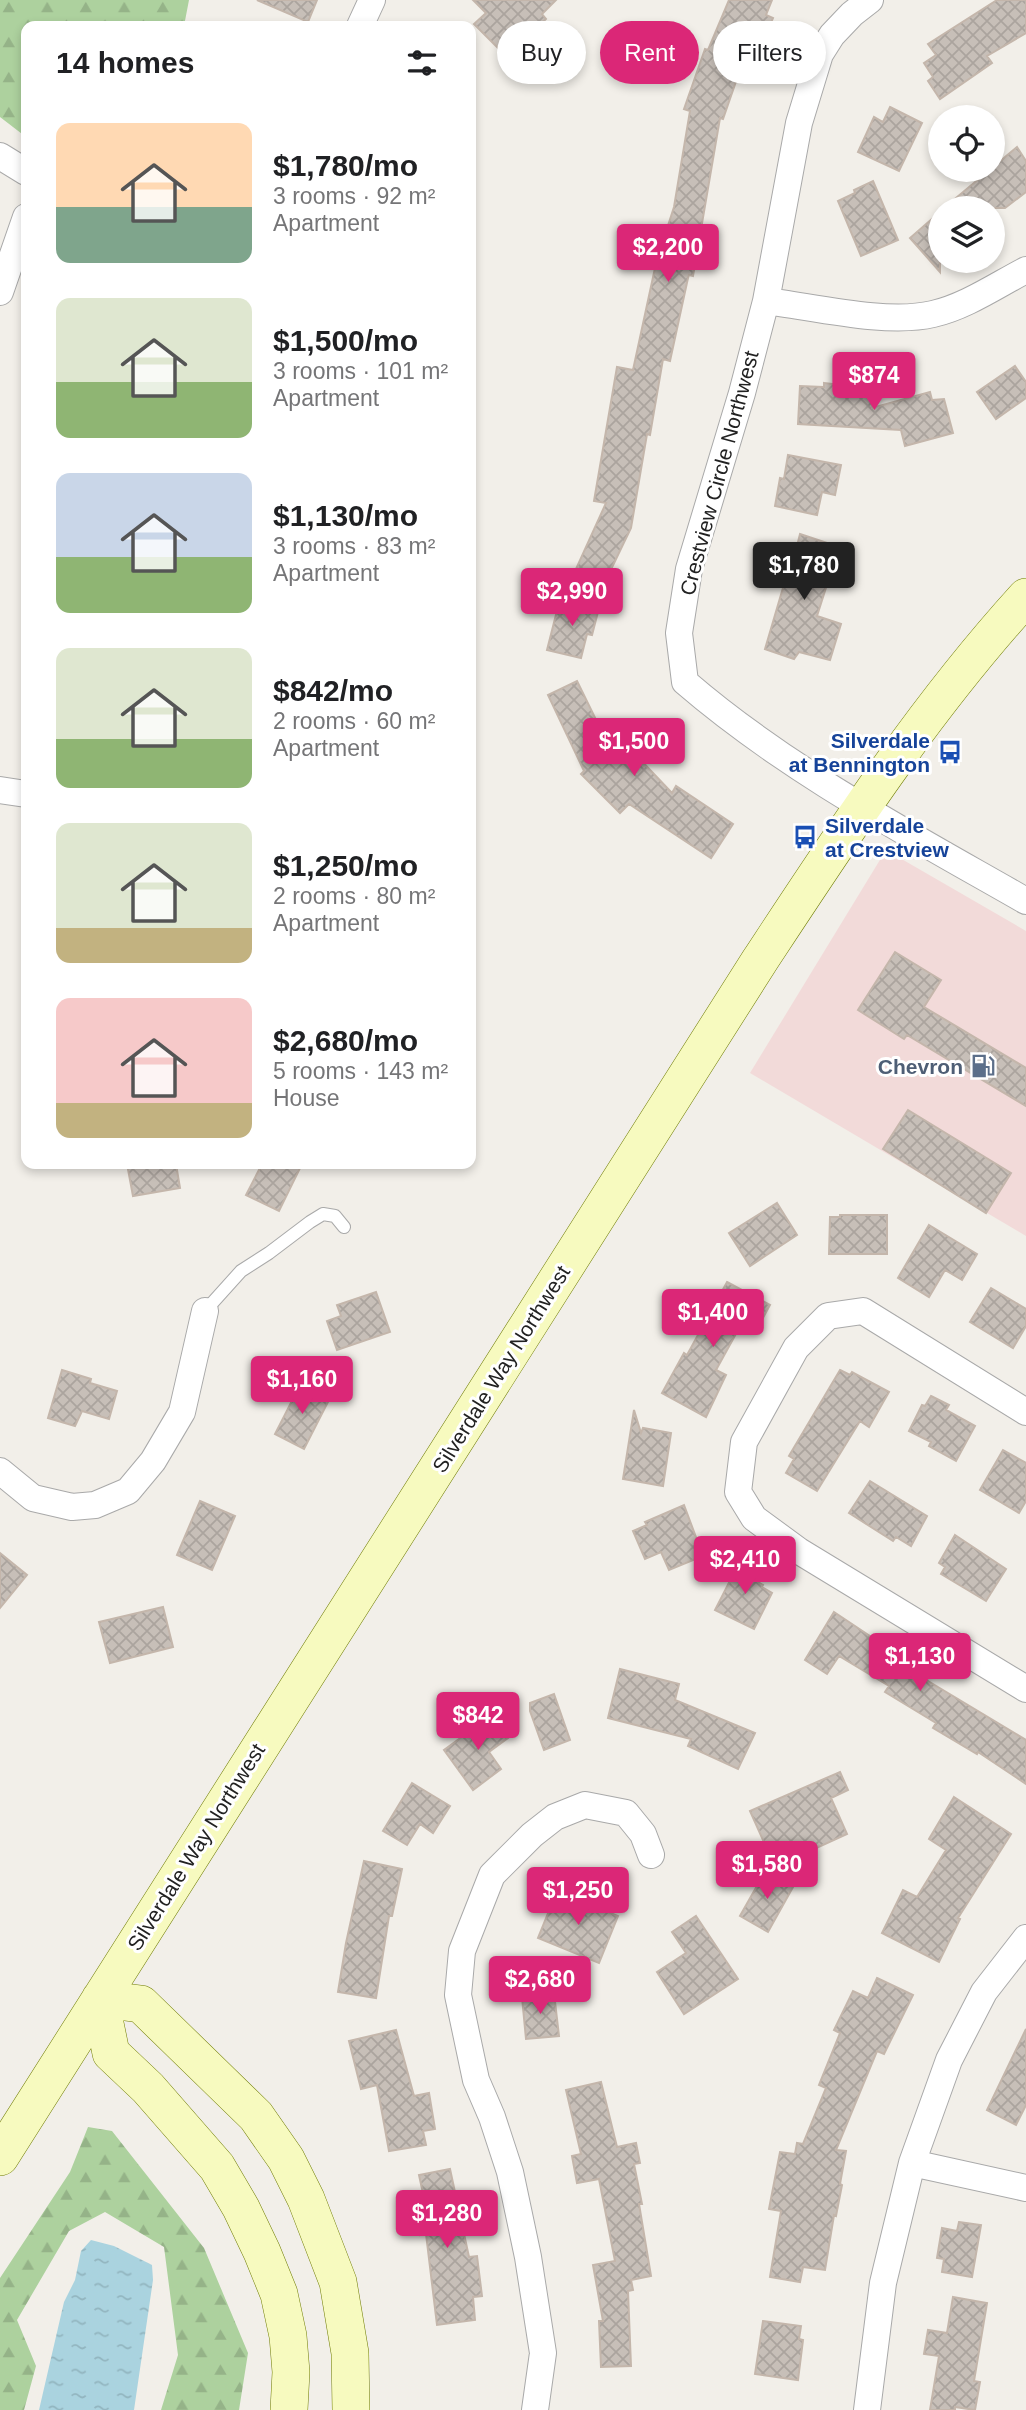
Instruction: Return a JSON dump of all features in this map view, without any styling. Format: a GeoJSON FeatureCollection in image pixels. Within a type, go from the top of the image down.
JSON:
{"type":"FeatureCollection","features":[{"type":"Feature","properties":{"kind":"main road","name":"Silverdale Way Northwest"},"geometry":{"type":"LineString","coordinates":[[0,2157],[760,960],[861,807],[952,683],[1026,597]]}},
{"type":"Feature","properties":{"kind":"main road"},"geometry":{"type":"LineString","coordinates":[[289,2410],[291,2372],[288,2336],[279,2294],[262,2252],[217,2167],[148,2088],[111,2053],[100,1999],[141,2004],[256,2116],[286,2159],[306,2199],[338,2282],[350,2353],[351,2410]]}},
{"type":"Feature","properties":{"kind":"street"},"geometry":{"type":"LineString","coordinates":[[362,21],[372,0]]}},
{"type":"Feature","properties":{"kind":"street","name":"Crestview Circle Northwest"},"geometry":{"type":"LineString","coordinates":[[870,0],[832,35],[820,54],[799,123],[765,301],[742,393],[689,569],[679,633],[685,682],[722,714],[861,807],[1026,901]]}},
{"type":"Feature","properties":{"kind":"street"},"geometry":{"type":"LineString","coordinates":[[0,156],[21,169]]}},
{"type":"Feature","properties":{"kind":"street"},"geometry":{"type":"LineString","coordinates":[[0,292],[21,231]]}},
{"type":"Feature","properties":{"kind":"street"},"geometry":{"type":"LineString","coordinates":[[765,301],[903,319],[935,314],[967,301],[1026,270]]}},
{"type":"Feature","properties":{"kind":"street"},"geometry":{"type":"LineString","coordinates":[[0,790],[21,793]]}},
{"type":"Feature","properties":{"kind":"street"},"geometry":{"type":"LineString","coordinates":[[0,1471],[33,1498],[72,1507],[94,1505],[128,1491],[153,1461],[182,1412],[205,1311]]}},
{"type":"Feature","properties":{"kind":"street"},"geometry":{"type":"LineString","coordinates":[[1026,1412],[863,1311],[828,1316],[796,1348],[744,1441],[738,1492],[754,1518],[799,1551],[1026,1689]]}},
{"type":"Feature","properties":{"kind":"street"},"geometry":{"type":"LineString","coordinates":[[535,2410],[543,2353],[528,2257],[510,2172],[492,2117],[476,2080],[458,1995],[462,1951],[492,1875],[532,1835],[555,1817],[585,1805],[626,1813],[643,1833],[651,1855]]}},
{"type":"Feature","properties":{"kind":"street"},"geometry":{"type":"LineString","coordinates":[[867,2410],[883,2283],[912,2162],[949,2060],[984,1992],[1026,1938]]}},
{"type":"Feature","properties":{"kind":"street"},"geometry":{"type":"LineString","coordinates":[[912,2162],[1026,2188]]}},
{"type":"Feature","properties":{"kind":"lane"},"geometry":{"type":"LineString","coordinates":[[205,1311],[241,1271],[323,1214],[335,1216],[344,1227]]}},
{"type":"Feature","properties":{"kind":"shaded area"},"geometry":{"type":"Polygon","coordinates":[[[886,850],[1026,931],[1026,1236],[750,1073],[886,850]]]}},
{"type":"Feature","properties":{"kind":"green space"},"geometry":{"type":"Polygon","coordinates":[[[0,0],[189,0],[185,21],[21,21],[21,133],[0,117],[0,0]]]}},
{"type":"Feature","properties":{"kind":"green space"},"geometry":{"type":"Polygon","coordinates":[[[88,2127],[112,2131],[204,2248],[248,2353],[239,2410],[161,2410],[178,2355],[164,2247],[105,2212],[69,2231],[17,2320],[36,2366],[24,2410],[0,2410],[0,2278],[70,2172],[88,2127]]]}},
{"type":"Feature","properties":{"kind":"water"},"geometry":{"type":"Polygon","coordinates":[[[91,2240],[114,2246],[152,2265],[153,2280],[134,2410],[39,2410],[64,2302],[75,2280],[81,2251],[91,2240]]]}},
{"type":"Feature","properties":{"kind":"building"},"geometry":{"type":"Polygon","coordinates":[[[257,0],[317,0],[308,21],[257,0]]]}},
{"type":"Feature","properties":{"kind":"building"},"geometry":{"type":"Polygon","coordinates":[[[473,0],[556,0],[542,14],[546,19],[544,21],[497,21],[497,47],[476,26],[476,22],[486,13],[473,0]]]}},
{"type":"Feature","properties":{"kind":"building"},"geometry":{"type":"Polygon","coordinates":[[[729,0],[772,0],[766,15],[773,18],[772,21],[720,21],[729,0]]]}},
{"type":"Feature","properties":{"kind":"building"},"geometry":{"type":"Polygon","coordinates":[[[997,0],[1026,0],[1026,33],[987,56],[992,63],[940,99],[928,81],[933,77],[924,63],[936,55],[928,44],[997,0]]]}},
{"type":"Feature","properties":{"kind":"building"},"geometry":{"type":"Polygon","coordinates":[[[713,38],[713,84],[735,84],[723,119],[720,118],[693,276],[689,275],[688,278],[670,361],[663,359],[631,528],[605,582],[576,569],[606,503],[594,501],[617,367],[633,370],[655,268],[647,267],[652,239],[663,241],[674,207],[690,111],[684,109],[693,84],[699,84],[699,66],[705,49],[708,50],[713,38]]]}},
{"type":"Feature","properties":{"kind":"building"},"geometry":{"type":"Polygon","coordinates":[[[890,107],[922,123],[899,171],[858,152],[874,117],[883,122],[890,107]]]}},
{"type":"Feature","properties":{"kind":"building"},"geometry":{"type":"Polygon","coordinates":[[[1017,147],[1026,161],[1026,192],[1005,208],[1005,196],[958,196],[975,182],[1005,182],[1005,157],[1017,147]]]}},
{"type":"Feature","properties":{"kind":"building"},"geometry":{"type":"Polygon","coordinates":[[[873,181],[898,240],[861,256],[838,201],[873,181]]]}},
{"type":"Feature","properties":{"kind":"building"},"geometry":{"type":"Polygon","coordinates":[[[928,222],[928,258],[910,238],[928,222]]]}},
{"type":"Feature","properties":{"kind":"building"},"geometry":{"type":"Polygon","coordinates":[[[1015,366],[1026,382],[1026,398],[996,419],[977,392],[1015,366]]]}},
{"type":"Feature","properties":{"kind":"building"},"geometry":{"type":"Polygon","coordinates":[[[824,383],[873,389],[872,408],[930,392],[932,400],[944,399],[953,433],[905,446],[901,430],[798,424],[800,386],[824,387],[824,383]]]}},
{"type":"Feature","properties":{"kind":"building"},"geometry":{"type":"Polygon","coordinates":[[[788,455],[841,465],[835,495],[822,492],[817,515],[775,506],[788,455]]]}},
{"type":"Feature","properties":{"kind":"building"},"geometry":{"type":"Polygon","coordinates":[[[800,534],[839,547],[817,616],[841,624],[830,660],[799,652],[794,659],[765,649],[785,581],[776,560],[797,546],[800,534]]]}},
{"type":"Feature","properties":{"kind":"building"},"geometry":{"type":"Polygon","coordinates":[[[560,599],[599,608],[592,635],[587,634],[581,658],[547,650],[560,599]]]}},
{"type":"Feature","properties":{"kind":"building"},"geometry":{"type":"Polygon","coordinates":[[[577,681],[602,732],[629,759],[635,754],[672,793],[676,786],[733,824],[711,858],[629,804],[620,813],[581,774],[584,771],[548,695],[577,681]]]}},
{"type":"Feature","properties":{"kind":"building"},"geometry":{"type":"Polygon","coordinates":[[[895,952],[941,980],[924,1007],[1026,1068],[1026,1106],[907,1035],[904,1039],[858,1010],[895,952]]]}},
{"type":"Feature","properties":{"kind":"building"},"geometry":{"type":"Polygon","coordinates":[[[908,1110],[1011,1173],[986,1213],[883,1149],[908,1110]]]}},
{"type":"Feature","properties":{"kind":"building"},"geometry":{"type":"Polygon","coordinates":[[[128,1169],[177,1169],[180,1188],[133,1196],[128,1169]]]}},
{"type":"Feature","properties":{"kind":"building"},"geometry":{"type":"Polygon","coordinates":[[[259,1169],[300,1169],[279,1211],[246,1195],[259,1169]]]}},
{"type":"Feature","properties":{"kind":"building"},"geometry":{"type":"Polygon","coordinates":[[[777,1203],[797,1235],[750,1266],[729,1233],[777,1203]]]}},
{"type":"Feature","properties":{"kind":"building"},"geometry":{"type":"Polygon","coordinates":[[[887,1215],[887,1254],[829,1254],[830,1217],[887,1215]]]}},
{"type":"Feature","properties":{"kind":"building"},"geometry":{"type":"Polygon","coordinates":[[[929,1225],[977,1254],[962,1280],[945,1270],[929,1297],[898,1278],[929,1225]]]}},
{"type":"Feature","properties":{"kind":"building"},"geometry":{"type":"Polygon","coordinates":[[[727,1282],[770,1305],[757,1329],[743,1321],[716,1370],[726,1375],[706,1417],[662,1393],[684,1353],[687,1355],[727,1282]]]}},
{"type":"Feature","properties":{"kind":"building"},"geometry":{"type":"Polygon","coordinates":[[[991,1288],[1026,1309],[1026,1326],[1013,1348],[970,1322],[991,1288]]]}},
{"type":"Feature","properties":{"kind":"building"},"geometry":{"type":"Polygon","coordinates":[[[376,1292],[390,1332],[337,1350],[327,1321],[341,1316],[337,1305],[376,1292]]]}},
{"type":"Feature","properties":{"kind":"building"},"geometry":{"type":"Polygon","coordinates":[[[62,1370],[91,1379],[90,1383],[117,1391],[109,1419],[82,1411],[75,1426],[48,1418],[62,1370]]]}},
{"type":"Feature","properties":{"kind":"building"},"geometry":{"type":"Polygon","coordinates":[[[840,1370],[850,1375],[852,1372],[889,1392],[869,1427],[860,1421],[817,1491],[786,1473],[794,1459],[789,1456],[840,1370]]]}},
{"type":"Feature","properties":{"kind":"building"},"geometry":{"type":"Polygon","coordinates":[[[301,1383],[330,1398],[304,1449],[275,1434],[301,1383]]]}},
{"type":"Feature","properties":{"kind":"building"},"geometry":{"type":"Polygon","coordinates":[[[931,1396],[949,1405],[946,1410],[975,1426],[956,1461],[929,1446],[931,1442],[909,1431],[922,1405],[925,1406],[931,1396]]]}},
{"type":"Feature","properties":{"kind":"building"},"geometry":{"type":"Polygon","coordinates":[[[634,1410],[641,1433],[643,1428],[671,1433],[663,1486],[623,1479],[634,1410]]]}},
{"type":"Feature","properties":{"kind":"building"},"geometry":{"type":"Polygon","coordinates":[[[1003,1450],[1026,1463],[1026,1501],[1019,1513],[980,1490],[1003,1450]]]}},
{"type":"Feature","properties":{"kind":"building"},"geometry":{"type":"Polygon","coordinates":[[[870,1481],[927,1516],[911,1546],[896,1537],[893,1541],[849,1513],[870,1481]]]}},
{"type":"Feature","properties":{"kind":"building"},"geometry":{"type":"Polygon","coordinates":[[[200,1501],[235,1516],[212,1570],[177,1555],[200,1501]]]}},
{"type":"Feature","properties":{"kind":"building"},"geometry":{"type":"Polygon","coordinates":[[[684,1505],[703,1556],[669,1570],[661,1552],[645,1559],[633,1531],[647,1525],[645,1522],[684,1505]]]}},
{"type":"Feature","properties":{"kind":"building"},"geometry":{"type":"Polygon","coordinates":[[[955,1535],[1006,1569],[986,1601],[941,1574],[945,1567],[939,1563],[955,1535]]]}},
{"type":"Feature","properties":{"kind":"building"},"geometry":{"type":"Polygon","coordinates":[[[0,1553],[27,1575],[0,1608],[0,1553]]]}},
{"type":"Feature","properties":{"kind":"building"},"geometry":{"type":"Polygon","coordinates":[[[740,1561],[763,1572],[758,1582],[772,1593],[754,1629],[715,1610],[740,1561]]]}},
{"type":"Feature","properties":{"kind":"building"},"geometry":{"type":"Polygon","coordinates":[[[163,1607],[173,1647],[110,1663],[99,1622],[163,1607]]]}},
{"type":"Feature","properties":{"kind":"building"},"geometry":{"type":"Polygon","coordinates":[[[834,1612],[882,1644],[886,1639],[930,1665],[923,1678],[1026,1740],[1026,1784],[978,1752],[977,1754],[933,1728],[936,1723],[885,1692],[889,1686],[839,1656],[827,1674],[805,1660],[834,1612]]]}},
{"type":"Feature","properties":{"kind":"building"},"geometry":{"type":"Polygon","coordinates":[[[620,1669],[679,1684],[675,1700],[755,1733],[738,1769],[688,1746],[691,1739],[608,1718],[620,1669]]]}},
{"type":"Feature","properties":{"kind":"building"},"geometry":{"type":"Polygon","coordinates":[[[554,1694],[570,1740],[544,1750],[530,1711],[530,1703],[554,1694]]]}},
{"type":"Feature","properties":{"kind":"building"},"geometry":{"type":"Polygon","coordinates":[[[492,1715],[508,1738],[489,1752],[501,1769],[473,1790],[444,1750],[492,1715]]]}},
{"type":"Feature","properties":{"kind":"building"},"geometry":{"type":"Polygon","coordinates":[[[840,1772],[848,1790],[831,1798],[847,1834],[775,1867],[750,1811],[840,1772]]]}},
{"type":"Feature","properties":{"kind":"building"},"geometry":{"type":"Polygon","coordinates":[[[412,1783],[450,1806],[433,1833],[420,1824],[407,1845],[383,1831],[412,1783]]]}},
{"type":"Feature","properties":{"kind":"building"},"geometry":{"type":"Polygon","coordinates":[[[954,1797],[1011,1834],[958,1918],[960,1919],[939,1962],[882,1933],[903,1890],[917,1897],[946,1850],[929,1839],[954,1797]]]}},
{"type":"Feature","properties":{"kind":"building"},"geometry":{"type":"Polygon","coordinates":[[[364,1861],[402,1869],[392,1916],[389,1916],[376,1998],[338,1992],[364,1861]]]}},
{"type":"Feature","properties":{"kind":"building"},"geometry":{"type":"Polygon","coordinates":[[[766,1870],[793,1887],[768,1932],[740,1916],[766,1870]]]}},
{"type":"Feature","properties":{"kind":"building"},"geometry":{"type":"Polygon","coordinates":[[[557,1891],[618,1916],[599,1963],[538,1938],[557,1891]]]}},
{"type":"Feature","properties":{"kind":"building"},"geometry":{"type":"Polygon","coordinates":[[[696,1916],[738,1979],[684,2014],[657,1972],[686,1953],[672,1932],[696,1916]]]}},
{"type":"Feature","properties":{"kind":"building"},"geometry":{"type":"Polygon","coordinates":[[[877,1978],[913,1995],[884,2054],[877,2051],[836,2150],[846,2151],[825,2270],[803,2267],[800,2282],[770,2277],[781,2211],[769,2209],[780,2152],[795,2154],[797,2143],[803,2144],[826,2088],[819,2085],[840,2033],[834,2030],[853,1991],[868,1998],[877,1978]]]}},
{"type":"Feature","properties":{"kind":"building"},"geometry":{"type":"Polygon","coordinates":[[[554,1993],[559,2036],[526,2039],[522,1997],[554,1993]]]}},
{"type":"Feature","properties":{"kind":"building"},"geometry":{"type":"Polygon","coordinates":[[[1026,2029],[1026,2105],[1016,2125],[987,2110],[1026,2029]]]}},
{"type":"Feature","properties":{"kind":"building"},"geometry":{"type":"Polygon","coordinates":[[[396,2030],[414,2096],[429,2093],[435,2129],[423,2131],[426,2145],[389,2151],[377,2085],[361,2089],[349,2041],[396,2030]]]}},
{"type":"Feature","properties":{"kind":"building"},"geometry":{"type":"Polygon","coordinates":[[[601,2082],[617,2147],[636,2143],[640,2163],[634,2164],[651,2276],[631,2280],[633,2290],[628,2291],[631,2366],[601,2367],[599,2321],[603,2321],[593,2265],[615,2261],[599,2179],[577,2183],[572,2156],[581,2154],[566,2090],[601,2082]]]}},
{"type":"Feature","properties":{"kind":"building"},"geometry":{"type":"Polygon","coordinates":[[[450,2169],[469,2257],[477,2256],[482,2296],[473,2297],[475,2320],[437,2325],[426,2234],[420,2235],[412,2201],[424,2198],[419,2175],[450,2169]]]}},
{"type":"Feature","properties":{"kind":"building"},"geometry":{"type":"Polygon","coordinates":[[[959,2222],[981,2225],[972,2277],[942,2272],[944,2259],[937,2258],[942,2228],[957,2231],[959,2222]]]}},
{"type":"Feature","properties":{"kind":"building"},"geometry":{"type":"Polygon","coordinates":[[[953,2297],[987,2303],[974,2381],[980,2382],[975,2410],[955,2407],[955,2410],[930,2410],[939,2356],[924,2354],[928,2330],[947,2333],[953,2297]]]}},
{"type":"Feature","properties":{"kind":"building"},"geometry":{"type":"Polygon","coordinates":[[[763,2321],[801,2326],[799,2339],[803,2340],[798,2380],[755,2374],[763,2321]]]}},
{"type":"Feature","properties":{"kind":"place","name":"Silverdale at Bennington"},"geometry":{"type":"Point","coordinates":[950,752]}},
{"type":"Feature","properties":{"kind":"place","name":"Silverdale at Crestview"},"geometry":{"type":"Point","coordinates":[805,837]}},
{"type":"Feature","properties":{"kind":"place","name":"Chevron"},"geometry":{"type":"Point","coordinates":[983,1066]}}]}
